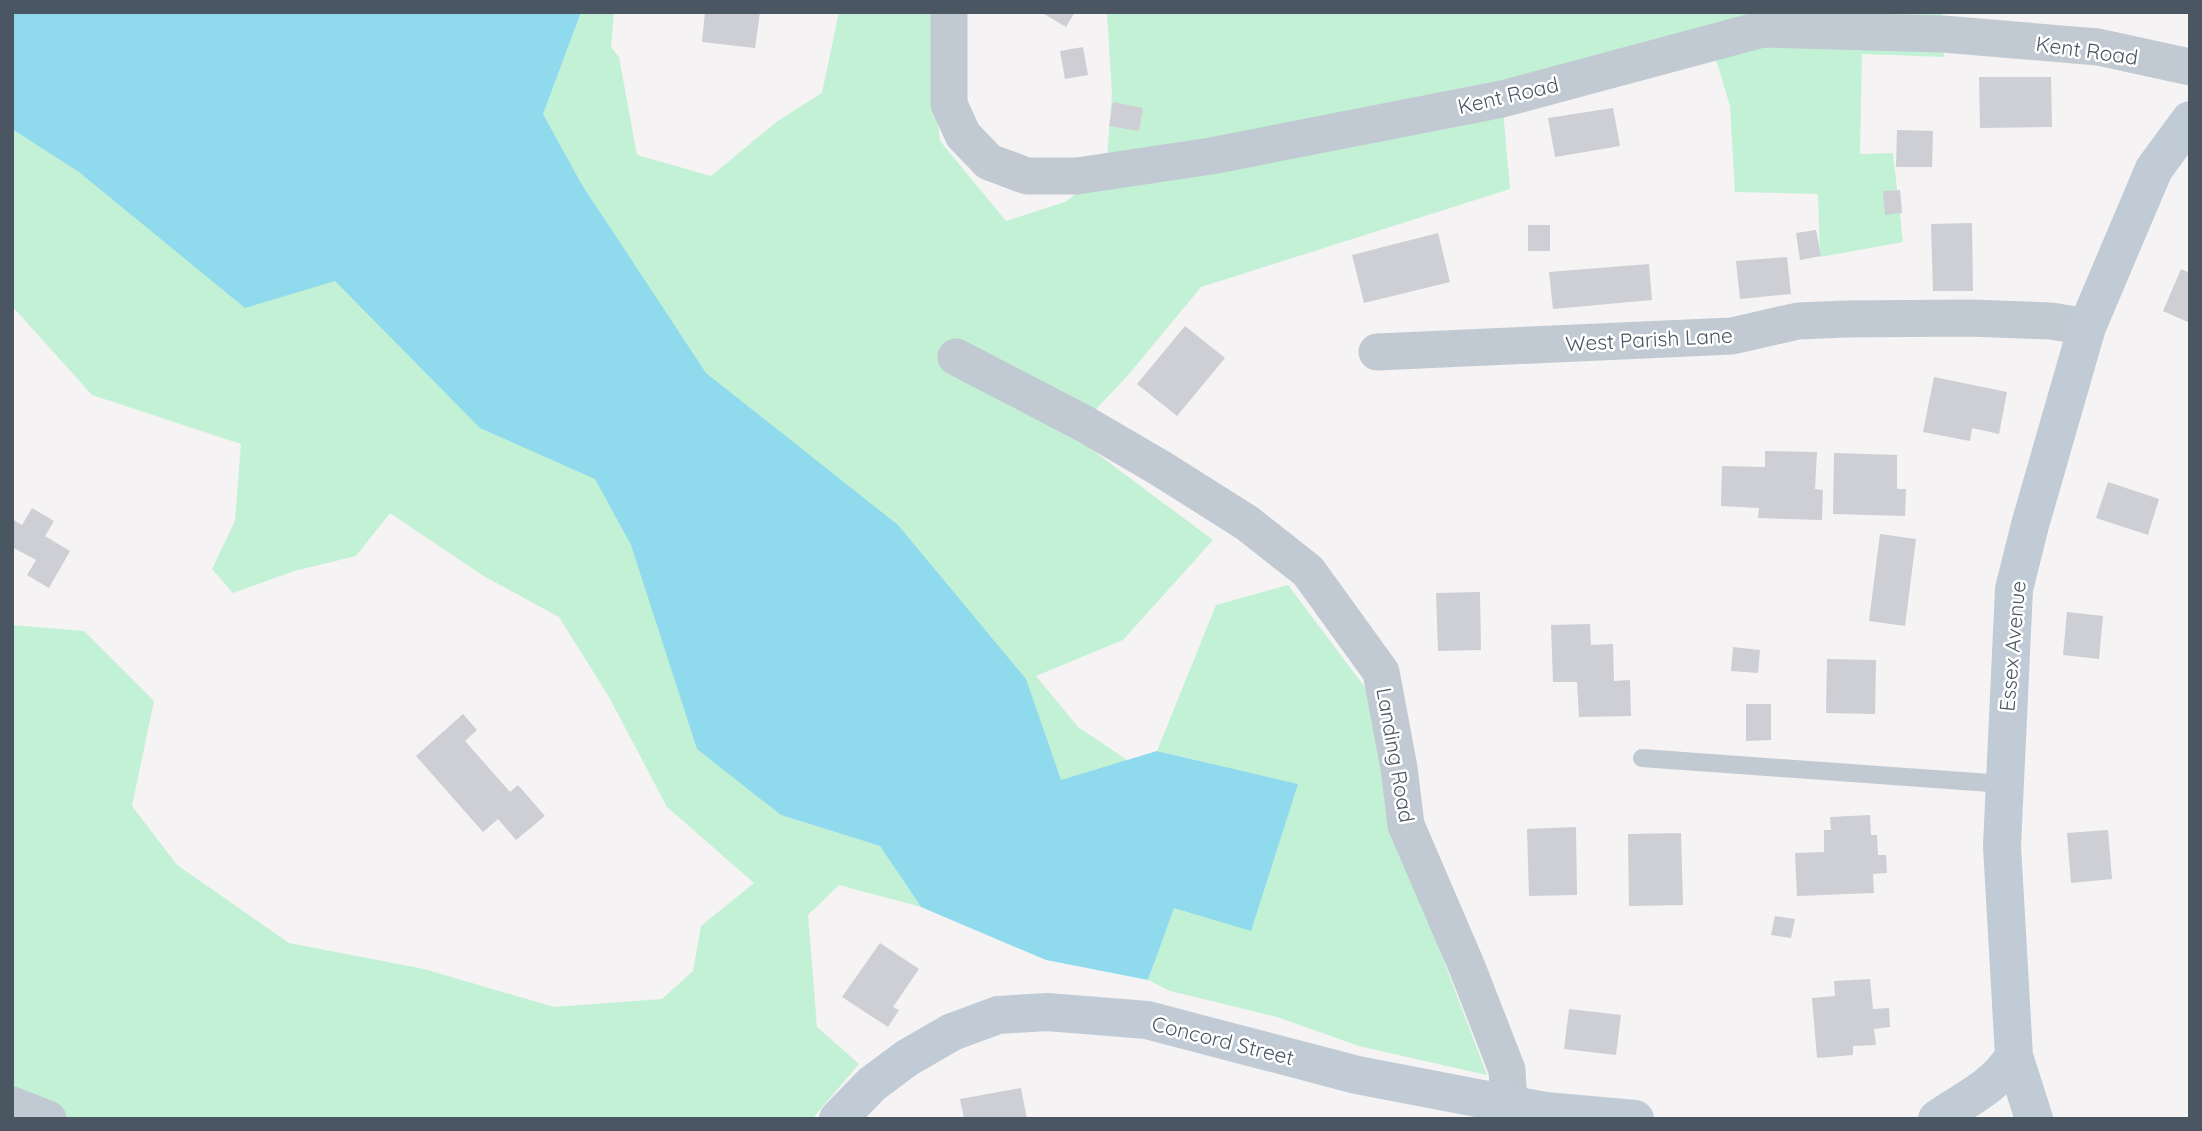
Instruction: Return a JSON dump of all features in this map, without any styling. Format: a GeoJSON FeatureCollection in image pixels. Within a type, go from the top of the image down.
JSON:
{"type":"FeatureCollection","features":[{"type":"Feature","properties":{"kind":"main road","name":"Essex Avenue"},"geometry":{"type":"LineString","coordinates":[[2034,1119],[2014,1056],[2001,846],[2014,589],[2087,327],[2154,169],[2190,120]]}},
{"type":"Feature","properties":{"kind":"main road","name":"Concord Street"},"geometry":{"type":"LineString","coordinates":[[838,1119],[872,1084],[907,1058],[952,1032],[998,1015],[1046,1012],[1147,1020],[1357,1075],[1509,1104],[1595,1117],[1635,1119]]}},
{"type":"Feature","properties":{"kind":"main road"},"geometry":{"type":"LineString","coordinates":[[1937,1119],[1984,1090],[2003,1073],[2014,1056]]}},
{"type":"Feature","properties":{"kind":"street","name":"Kent Road"},"geometry":{"type":"LineString","coordinates":[[949,12],[949,104],[963,135],[989,162],[1027,176],[1077,176],[1211,156],[1502,99],[1716,26],[1943,34],[2098,47],[2190,66]]}},
{"type":"Feature","properties":{"kind":"street","name":"West Parish Lane"},"geometry":{"type":"LineString","coordinates":[[1377,352],[1732,336],[1798,321],[1845,319],[1970,318],[2051,321],[2087,327]]}},
{"type":"Feature","properties":{"kind":"street","name":"Landing Road"},"geometry":{"type":"LineString","coordinates":[[956,357],[1083,423],[1160,468],[1247,523],[1308,571],[1381,672],[1399,768],[1406,825],[1467,967],[1507,1070],[1509,1104]]}},
{"type":"Feature","properties":{"kind":"street"},"geometry":{"type":"LineString","coordinates":[[12,1105],[48,1119]]}},
{"type":"Feature","properties":{"kind":"lane"},"geometry":{"type":"LineString","coordinates":[[1642,758],[2004,784]]}},
{"type":"Feature","properties":{"kind":"green space"},"geometry":{"type":"Polygon","coordinates":[[[12,12],[614,12],[611,47],[619,57],[637,155],[711,176],[779,120],[822,93],[839,12],[935,12],[936,98],[940,141],[1006,221],[1065,202],[1106,172],[1112,94],[1107,12],[1942,12],[1944,57],[1862,54],[1860,154],[1893,153],[1903,242],[1820,257],[1818,194],[1735,192],[1730,106],[1711,43],[1502,99],[1510,189],[1201,287],[1129,374],[1083,423],[1068,432],[1213,540],[1123,640],[1036,676],[1078,727],[1130,762],[1213,764],[1157,751],[1216,605],[1288,585],[1364,686],[1382,737],[1431,927],[1487,1075],[1359,1046],[1277,1017],[1170,991],[1148,980],[1154,964],[617,519],[781,815],[880,846],[921,907],[839,885],[808,915],[817,1027],[859,1064],[812,1119],[12,1119],[12,625],[84,631],[154,701],[132,806],[177,865],[289,943],[424,969],[554,1007],[662,999],[693,971],[701,926],[754,883],[667,807],[609,697],[559,617],[482,575],[390,513],[356,556],[294,571],[233,593],[212,569],[235,521],[241,444],[92,395],[12,306],[12,129],[58,158],[12,12]]]}},
{"type":"Feature","properties":{"kind":"water"},"geometry":{"type":"Polygon","coordinates":[[[12,12],[581,12],[543,114],[582,185],[706,373],[898,525],[1026,679],[1061,780],[1157,751],[1298,784],[1251,931],[1174,908],[1148,980],[1046,960],[921,907],[880,846],[781,815],[697,749],[631,545],[595,479],[480,428],[335,281],[245,308],[79,172],[12,129],[12,12]]]}},
{"type":"Feature","properties":{"kind":"building"},"geometry":{"type":"Polygon","coordinates":[[[705,12],[760,12],[755,48],[702,42],[705,12]]]}},
{"type":"Feature","properties":{"kind":"building"},"geometry":{"type":"Polygon","coordinates":[[[1041,12],[1075,12],[1066,27],[1041,12]]]}},
{"type":"Feature","properties":{"kind":"building"},"geometry":{"type":"Polygon","coordinates":[[[1083,47],[1088,75],[1065,79],[1060,51],[1083,47]]]}},
{"type":"Feature","properties":{"kind":"building"},"geometry":{"type":"Polygon","coordinates":[[[1979,77],[2051,77],[2052,127],[1980,128],[1979,77]]]}},
{"type":"Feature","properties":{"kind":"building"},"geometry":{"type":"Polygon","coordinates":[[[1113,102],[1143,108],[1139,131],[1109,126],[1113,102]]]}},
{"type":"Feature","properties":{"kind":"building"},"geometry":{"type":"Polygon","coordinates":[[[1613,108],[1620,146],[1555,157],[1548,118],[1613,108]]]}},
{"type":"Feature","properties":{"kind":"building"},"geometry":{"type":"Polygon","coordinates":[[[1897,130],[1933,131],[1932,167],[1896,167],[1897,130]]]}},
{"type":"Feature","properties":{"kind":"building"},"geometry":{"type":"Polygon","coordinates":[[[1900,190],[1902,213],[1885,215],[1883,191],[1900,190]]]}},
{"type":"Feature","properties":{"kind":"building"},"geometry":{"type":"Polygon","coordinates":[[[1972,223],[1973,291],[1933,291],[1931,224],[1972,223]]]}},
{"type":"Feature","properties":{"kind":"building"},"geometry":{"type":"Polygon","coordinates":[[[1528,225],[1550,225],[1550,251],[1528,251],[1528,225]]]}},
{"type":"Feature","properties":{"kind":"building"},"geometry":{"type":"Polygon","coordinates":[[[1816,230],[1821,256],[1800,260],[1796,233],[1816,230]]]}},
{"type":"Feature","properties":{"kind":"building"},"geometry":{"type":"Polygon","coordinates":[[[1438,233],[1450,282],[1364,303],[1352,255],[1438,233]]]}},
{"type":"Feature","properties":{"kind":"building"},"geometry":{"type":"Polygon","coordinates":[[[1787,257],[1791,294],[1740,299],[1736,261],[1787,257]]]}},
{"type":"Feature","properties":{"kind":"building"},"geometry":{"type":"Polygon","coordinates":[[[1649,264],[1652,300],[1553,309],[1549,272],[1649,264]]]}},
{"type":"Feature","properties":{"kind":"building"},"geometry":{"type":"Polygon","coordinates":[[[2181,269],[2190,273],[2190,323],[2163,311],[2181,269]]]}},
{"type":"Feature","properties":{"kind":"building"},"geometry":{"type":"Polygon","coordinates":[[[1185,326],[1225,358],[1177,416],[1137,384],[1185,326]]]}},
{"type":"Feature","properties":{"kind":"building"},"geometry":{"type":"Polygon","coordinates":[[[1934,377],[2007,392],[1999,434],[1972,428],[1970,441],[1923,432],[1934,377]]]}},
{"type":"Feature","properties":{"kind":"building"},"geometry":{"type":"Polygon","coordinates":[[[1765,451],[1817,452],[1815,489],[1823,490],[1822,520],[1758,518],[1759,508],[1721,506],[1722,466],[1765,467],[1765,451]]]}},
{"type":"Feature","properties":{"kind":"building"},"geometry":{"type":"Polygon","coordinates":[[[1834,453],[1897,455],[1897,489],[1906,489],[1905,516],[1833,514],[1834,453]]]}},
{"type":"Feature","properties":{"kind":"building"},"geometry":{"type":"Polygon","coordinates":[[[2108,482],[2159,499],[2148,535],[2096,518],[2108,482]]]}},
{"type":"Feature","properties":{"kind":"building"},"geometry":{"type":"Polygon","coordinates":[[[32,508],[54,521],[45,536],[70,551],[49,588],[27,575],[36,560],[12,547],[12,519],[22,525],[32,508]]]}},
{"type":"Feature","properties":{"kind":"building"},"geometry":{"type":"Polygon","coordinates":[[[1880,534],[1916,539],[1905,626],[1869,621],[1880,534]]]}},
{"type":"Feature","properties":{"kind":"building"},"geometry":{"type":"Polygon","coordinates":[[[1480,592],[1481,650],[1438,651],[1436,593],[1480,592]]]}},
{"type":"Feature","properties":{"kind":"building"},"geometry":{"type":"Polygon","coordinates":[[[2067,612],[2103,616],[2099,659],[2063,655],[2067,612]]]}},
{"type":"Feature","properties":{"kind":"building"},"geometry":{"type":"Polygon","coordinates":[[[1590,624],[1591,645],[1613,644],[1614,681],[1630,680],[1631,716],[1579,717],[1577,682],[1553,682],[1551,625],[1590,624]]]}},
{"type":"Feature","properties":{"kind":"building"},"geometry":{"type":"Polygon","coordinates":[[[1733,647],[1760,650],[1758,673],[1731,671],[1733,647]]]}},
{"type":"Feature","properties":{"kind":"building"},"geometry":{"type":"Polygon","coordinates":[[[1827,659],[1876,660],[1875,714],[1826,713],[1827,659]]]}},
{"type":"Feature","properties":{"kind":"building"},"geometry":{"type":"Polygon","coordinates":[[[1746,704],[1771,704],[1771,740],[1746,741],[1746,704]]]}},
{"type":"Feature","properties":{"kind":"building"},"geometry":{"type":"Polygon","coordinates":[[[463,714],[477,730],[465,741],[510,792],[518,785],[545,816],[516,840],[498,819],[483,832],[416,756],[463,714]]]}},
{"type":"Feature","properties":{"kind":"building"},"geometry":{"type":"Polygon","coordinates":[[[1870,815],[1871,835],[1877,835],[1878,855],[1886,855],[1887,873],[1873,874],[1874,893],[1797,896],[1795,853],[1824,852],[1824,830],[1831,830],[1830,817],[1870,815]]]}},
{"type":"Feature","properties":{"kind":"building"},"geometry":{"type":"Polygon","coordinates":[[[1576,827],[1577,895],[1529,896],[1527,829],[1576,827]]]}},
{"type":"Feature","properties":{"kind":"building"},"geometry":{"type":"Polygon","coordinates":[[[2108,830],[2112,879],[2071,883],[2067,833],[2108,830]]]}},
{"type":"Feature","properties":{"kind":"building"},"geometry":{"type":"Polygon","coordinates":[[[1681,833],[1683,905],[1629,906],[1628,834],[1681,833]]]}},
{"type":"Feature","properties":{"kind":"building"},"geometry":{"type":"Polygon","coordinates":[[[1775,916],[1795,919],[1791,938],[1771,935],[1775,916]]]}},
{"type":"Feature","properties":{"kind":"building"},"geometry":{"type":"Polygon","coordinates":[[[880,943],[919,969],[893,1007],[899,1010],[888,1027],[842,997],[880,943]]]}},
{"type":"Feature","properties":{"kind":"building"},"geometry":{"type":"Polygon","coordinates":[[[1870,979],[1873,1009],[1889,1008],[1890,1027],[1874,1029],[1876,1045],[1853,1046],[1853,1055],[1817,1058],[1812,998],[1835,996],[1834,981],[1870,979]]]}},
{"type":"Feature","properties":{"kind":"building"},"geometry":{"type":"Polygon","coordinates":[[[1569,1009],[1621,1015],[1616,1055],[1564,1049],[1569,1009]]]}},
{"type":"Feature","properties":{"kind":"building"},"geometry":{"type":"Polygon","coordinates":[[[1021,1088],[1027,1119],[964,1119],[960,1099],[1021,1088]]]}}]}
